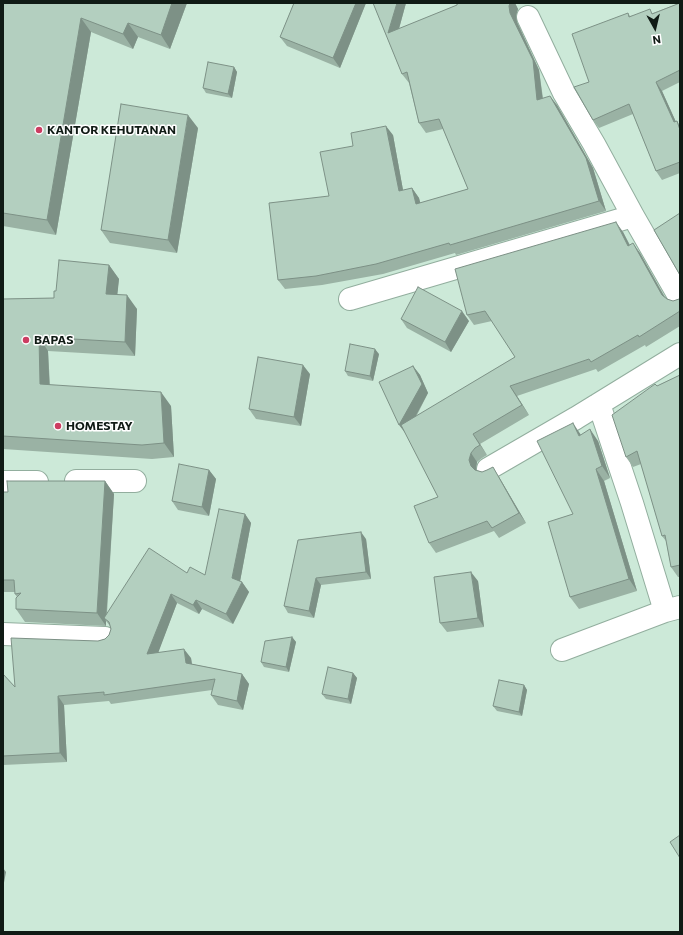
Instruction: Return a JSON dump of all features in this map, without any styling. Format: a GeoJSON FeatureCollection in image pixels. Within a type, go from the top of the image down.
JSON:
{"type":"FeatureCollection","features":[{"type":"Feature","properties":{"kind":"street"},"geometry":{"type":"LineString","coordinates":[[528,17],[564,93],[680,298]]}},
{"type":"Feature","properties":{"kind":"street"},"geometry":{"type":"LineString","coordinates":[[350,299],[633,216]]}},
{"type":"Feature","properties":{"kind":"street"},"geometry":{"type":"LineString","coordinates":[[488,469],[599,404],[680,354]]}},
{"type":"Feature","properties":{"kind":"street"},"geometry":{"type":"LineString","coordinates":[[562,650],[673,609],[632,503],[599,404]]}},
{"type":"Feature","properties":{"kind":"street"},"geometry":{"type":"LineString","coordinates":[[3,482],[135,481]]}},
{"type":"Feature","properties":{"kind":"street"},"geometry":{"type":"LineString","coordinates":[[3,634],[105,638]]}},
{"type":"Feature","properties":{"kind":"building","name":"KANTOR KEHUTANAN"},"geometry":{"type":"Polygon","coordinates":[[[3,3],[172,3],[161,35],[128,23],[123,34],[81,18],[47,220],[3,213],[3,3]]]}},
{"type":"Feature","properties":{"kind":"building"},"geometry":{"type":"Polygon","coordinates":[[[294,3],[356,3],[333,58],[280,37],[294,3]]]}},
{"type":"Feature","properties":{"kind":"building"},"geometry":{"type":"Polygon","coordinates":[[[373,3],[397,3],[388,33],[460,3],[510,3],[510,13],[533,60],[537,100],[550,96],[586,158],[599,201],[450,245],[449,243],[376,264],[316,276],[278,280],[269,203],[329,196],[320,152],[353,146],[351,133],[386,126],[399,191],[412,188],[416,204],[468,189],[439,119],[419,123],[407,72],[402,74],[373,3]]]}},
{"type":"Feature","properties":{"kind":"building"},"geometry":{"type":"Polygon","coordinates":[[[680,3],[680,70],[656,82],[674,122],[677,121],[680,130],[680,162],[656,171],[629,104],[593,120],[574,87],[589,82],[572,34],[628,13],[629,17],[650,9],[652,14],[680,3]]]}},
{"type":"Feature","properties":{"kind":"building"},"geometry":{"type":"Polygon","coordinates":[[[208,62],[234,67],[228,94],[203,88],[208,62]]]}},
{"type":"Feature","properties":{"kind":"building"},"geometry":{"type":"Polygon","coordinates":[[[121,104],[188,115],[168,240],[101,230],[121,104]]]}},
{"type":"Feature","properties":{"kind":"building"},"geometry":{"type":"Polygon","coordinates":[[[680,213],[680,275],[654,230],[680,213]]]}},
{"type":"Feature","properties":{"kind":"building"},"geometry":{"type":"Polygon","coordinates":[[[616,222],[628,246],[633,243],[662,295],[673,301],[680,298],[680,311],[639,337],[638,335],[591,362],[589,359],[510,386],[522,405],[473,434],[480,445],[471,453],[469,460],[471,466],[475,470],[482,472],[493,467],[519,513],[492,528],[487,521],[429,543],[414,506],[438,497],[401,425],[515,357],[485,311],[467,315],[455,269],[616,222]]]}},
{"type":"Feature","properties":{"kind":"building"},"geometry":{"type":"Polygon","coordinates":[[[59,260],[109,265],[106,294],[127,295],[125,342],[39,337],[40,384],[161,392],[164,443],[142,445],[3,436],[3,299],[54,298],[59,260]]]}},
{"type":"Feature","properties":{"kind":"building"},"geometry":{"type":"Polygon","coordinates":[[[418,287],[462,311],[445,342],[401,319],[418,287]]]}},
{"type":"Feature","properties":{"kind":"building"},"geometry":{"type":"Polygon","coordinates":[[[350,344],[375,349],[370,376],[345,371],[350,344]]]}},
{"type":"Feature","properties":{"kind":"building"},"geometry":{"type":"Polygon","coordinates":[[[258,357],[303,365],[294,417],[249,409],[258,357]]]}},
{"type":"Feature","properties":{"kind":"building"},"geometry":{"type":"Polygon","coordinates":[[[413,366],[422,384],[399,425],[379,382],[413,366]]]}},
{"type":"Feature","properties":{"kind":"building"},"geometry":{"type":"Polygon","coordinates":[[[680,375],[680,565],[671,567],[665,535],[662,536],[637,451],[626,457],[612,415],[655,384],[657,386],[680,375]]]}},
{"type":"Feature","properties":{"kind":"building"},"geometry":{"type":"Polygon","coordinates":[[[573,423],[579,436],[590,429],[602,466],[596,469],[629,579],[570,597],[548,522],[573,514],[537,441],[573,423]]]}},
{"type":"Feature","properties":{"kind":"building"},"geometry":{"type":"Polygon","coordinates":[[[179,464],[209,470],[202,507],[172,501],[179,464]]]}},
{"type":"Feature","properties":{"kind":"building"},"geometry":{"type":"Polygon","coordinates":[[[7,481],[105,481],[97,613],[16,609],[16,598],[21,593],[15,594],[14,580],[3,580],[3,492],[8,492],[7,481]]]}},
{"type":"Feature","properties":{"kind":"building"},"geometry":{"type":"Polygon","coordinates":[[[219,509],[245,514],[232,578],[242,582],[226,614],[196,600],[193,605],[171,594],[147,654],[184,649],[186,663],[242,674],[237,701],[211,695],[215,679],[104,695],[104,692],[58,696],[60,753],[3,756],[3,674],[15,687],[11,638],[98,641],[105,639],[109,635],[111,629],[109,622],[104,618],[149,548],[187,573],[190,567],[205,575],[219,509]]]}},
{"type":"Feature","properties":{"kind":"building"},"geometry":{"type":"Polygon","coordinates":[[[361,532],[366,572],[316,578],[309,611],[284,606],[298,540],[361,532]]]}},
{"type":"Feature","properties":{"kind":"building"},"geometry":{"type":"Polygon","coordinates":[[[471,572],[478,618],[440,623],[434,577],[471,572]]]}},
{"type":"Feature","properties":{"kind":"building"},"geometry":{"type":"Polygon","coordinates":[[[292,637],[286,667],[261,662],[265,641],[292,637]]]}},
{"type":"Feature","properties":{"kind":"building"},"geometry":{"type":"Polygon","coordinates":[[[328,667],[353,673],[348,699],[322,694],[328,667]]]}},
{"type":"Feature","properties":{"kind":"building"},"geometry":{"type":"Polygon","coordinates":[[[499,680],[524,685],[519,712],[493,706],[499,680]]]}},
{"type":"Feature","properties":{"kind":"building"},"geometry":{"type":"Polygon","coordinates":[[[680,835],[680,858],[670,842],[680,835]]]}},
{"type":"Feature","properties":{"kind":"place","name":"KANTOR KEHUTANAN"},"geometry":{"type":"Point","coordinates":[39,130]}},
{"type":"Feature","properties":{"kind":"place","name":"BAPAS"},"geometry":{"type":"Point","coordinates":[26,340]}},
{"type":"Feature","properties":{"kind":"place","name":"HOMESTAY"},"geometry":{"type":"Point","coordinates":[58,426]}}]}
